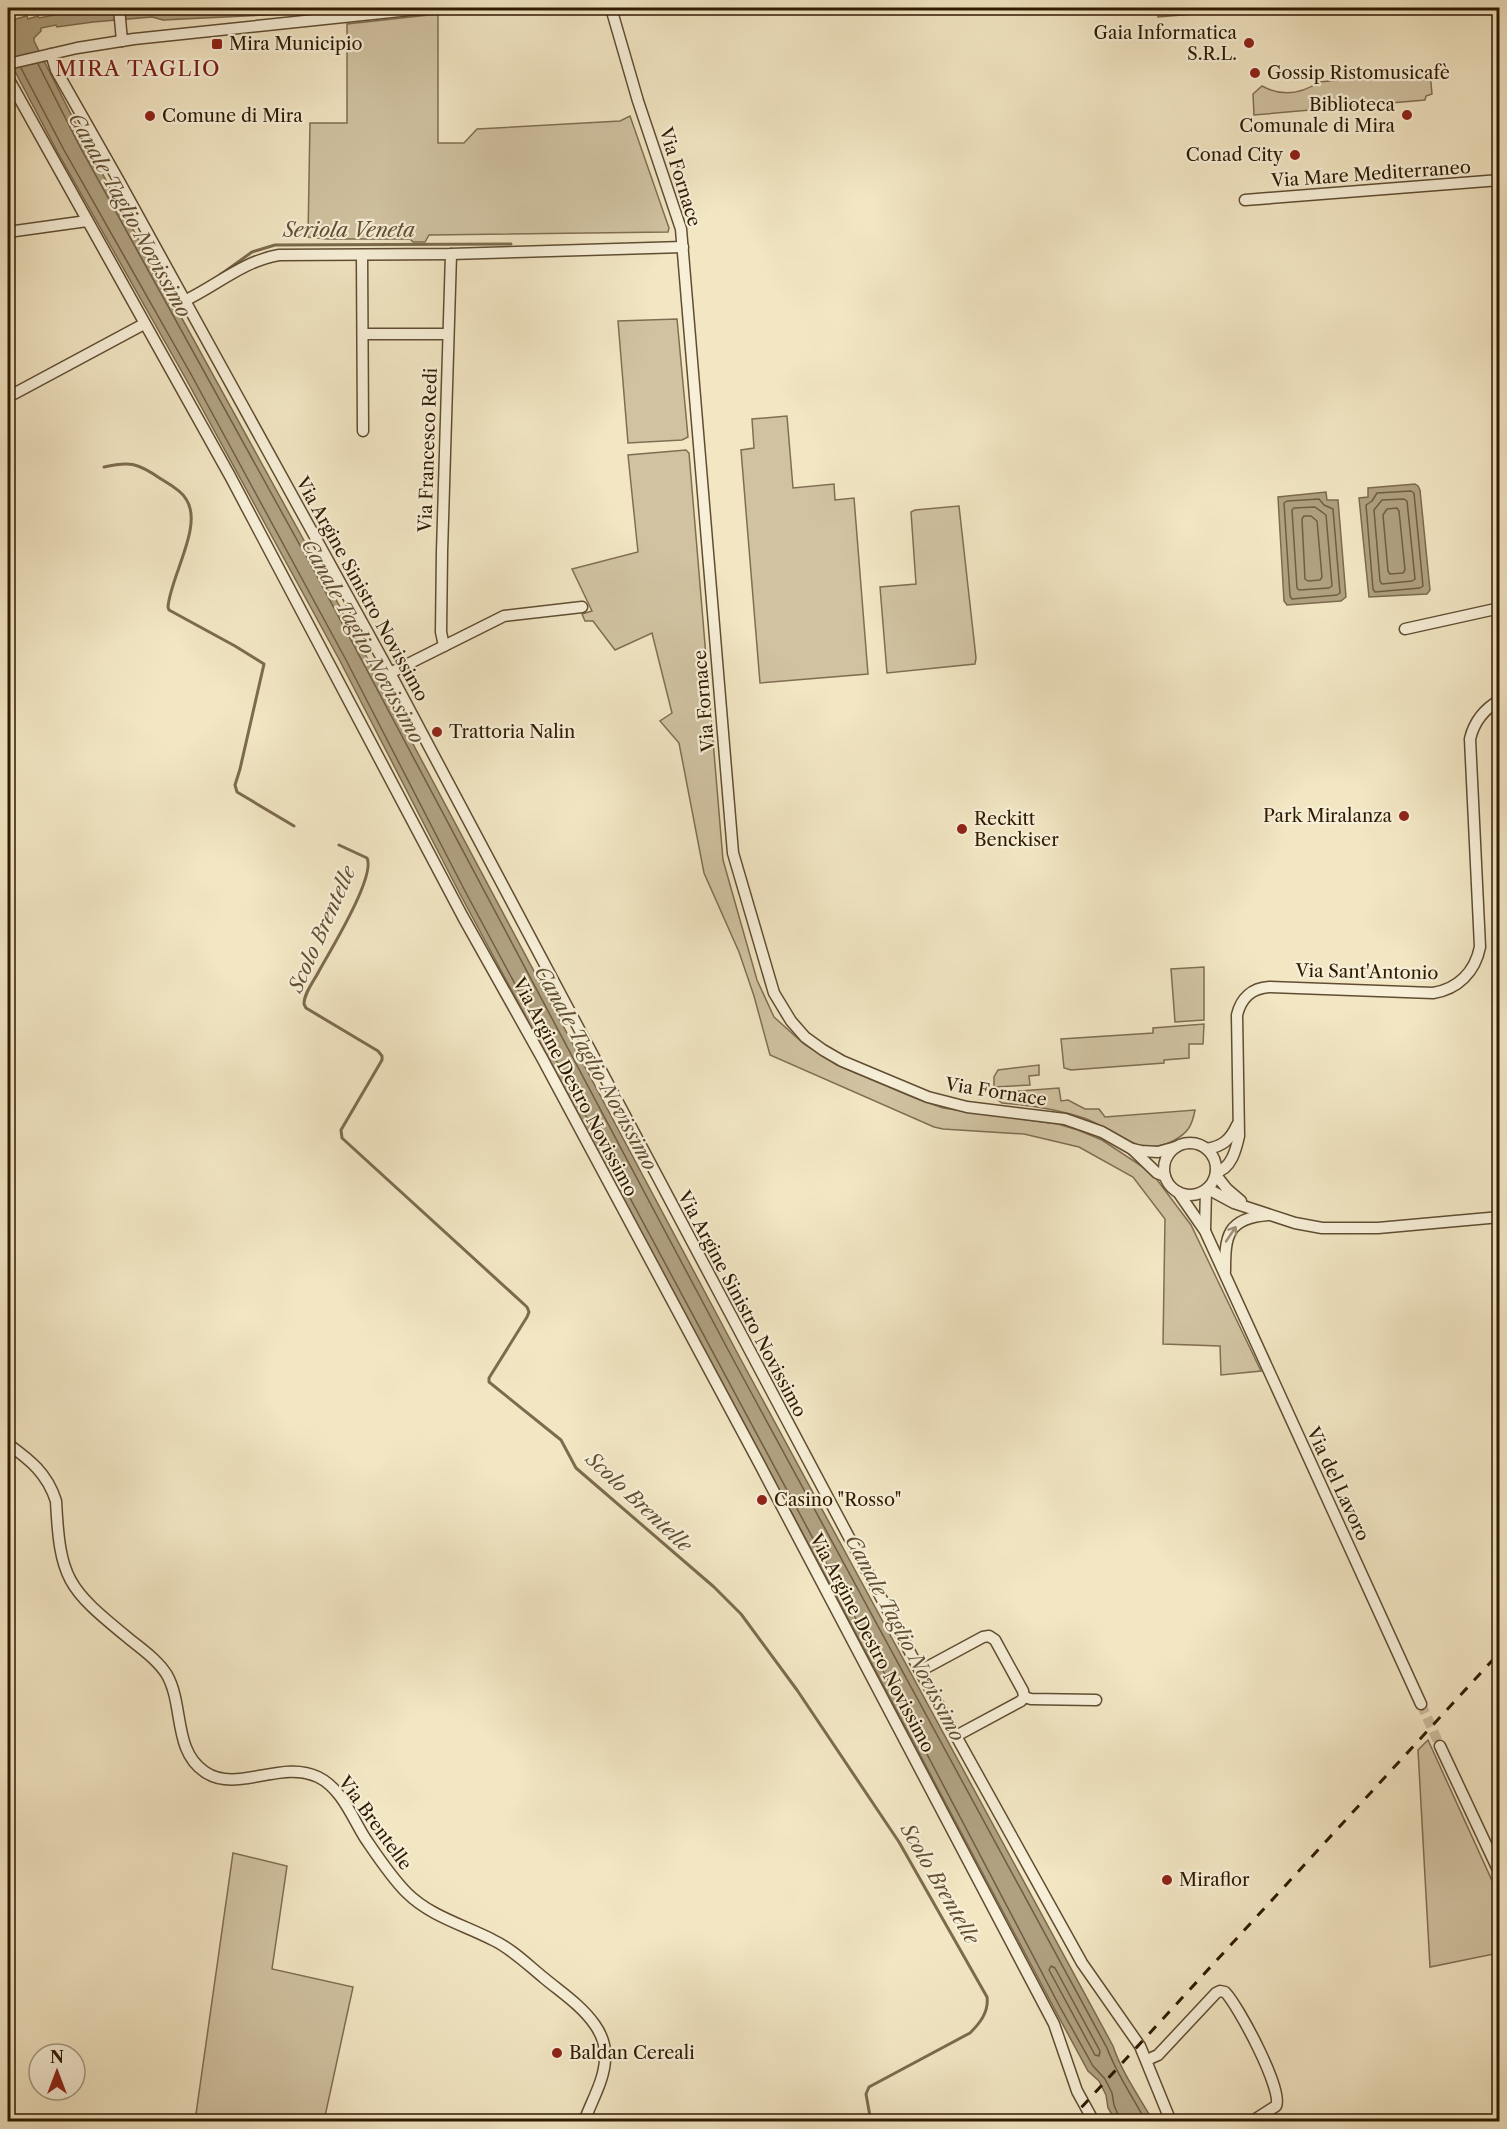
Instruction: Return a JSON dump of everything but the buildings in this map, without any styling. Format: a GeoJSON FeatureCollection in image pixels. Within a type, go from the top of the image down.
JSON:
{"type":"FeatureCollection","features":[{"type":"Feature","properties":{"kind":"street"},"geometry":{"type":"LineString","coordinates":[[119,8],[122,41]]}},
{"type":"Feature","properties":{"kind":"street"},"geometry":{"type":"LineString","coordinates":[[9,64],[122,41],[429,8]]}},
{"type":"Feature","properties":{"kind":"street","name":"Via Fornace"},"geometry":{"type":"LineString","coordinates":[[611,8],[638,101],[681,229],[734,853],[774,993],[784,1012],[805,1037],[842,1061],[948,1104],[1065,1119],[1102,1132],[1132,1149],[1157,1173],[1165,1176]]}},
{"type":"Feature","properties":{"kind":"street","name":"Via Argine Sinistro Novissimo"},"geometry":{"type":"LineString","coordinates":[[47,55],[124,179],[184,301],[390,673],[920,1671],[1082,1963],[1129,2029],[1147,2060],[1171,2121]]}},
{"type":"Feature","properties":{"kind":"street","name":"Via Argine Destro Novissimo"},"geometry":{"type":"LineString","coordinates":[[8,78],[230,476],[463,917],[542,1058],[759,1463],[1045,2007],[1064,2050],[1077,2091],[1094,2121]]}},
{"type":"Feature","properties":{"kind":"street","name":"Via Mare Mediterraneo"},"geometry":{"type":"LineString","coordinates":[[1245,200],[1500,180]]}},
{"type":"Feature","properties":{"kind":"street"},"geometry":{"type":"LineString","coordinates":[[8,232],[87,220]]}},
{"type":"Feature","properties":{"kind":"street"},"geometry":{"type":"LineString","coordinates":[[184,301],[205,292],[243,267],[260,259],[289,255],[451,254],[683,247]]}},
{"type":"Feature","properties":{"kind":"street","name":"Via Francesco Redi"},"geometry":{"type":"LineString","coordinates":[[444,646],[441,632],[441,598],[451,254]]}},
{"type":"Feature","properties":{"kind":"street"},"geometry":{"type":"LineString","coordinates":[[362,255],[363,431]]}},
{"type":"Feature","properties":{"kind":"street"},"geometry":{"type":"LineString","coordinates":[[8,397],[144,324]]}},
{"type":"Feature","properties":{"kind":"street"},"geometry":{"type":"LineString","coordinates":[[363,334],[448,334]]}},
{"type":"Feature","properties":{"kind":"street"},"geometry":{"type":"LineString","coordinates":[[390,673],[504,616],[582,607]]}},
{"type":"Feature","properties":{"kind":"street"},"geometry":{"type":"LineString","coordinates":[[1405,629],[1500,608]]}},
{"type":"Feature","properties":{"kind":"street","name":"Via Sant'Antonio"},"geometry":{"type":"LineString","coordinates":[[1216,1173],[1221,1172],[1234,1155],[1239,1136],[1237,1015],[1241,1003],[1250,993],[1269,987],[1433,993],[1459,983],[1473,967],[1480,948],[1470,739],[1474,726],[1482,714],[1500,700]]}},
{"type":"Feature","properties":{"kind":"street"},"geometry":{"type":"LineString","coordinates":[[1207,1149],[1215,1148],[1229,1140],[1238,1122]]}},
{"type":"Feature","properties":{"kind":"street"},"geometry":{"type":"LineString","coordinates":[[1216,1173],[1207,1189],[1192,1195],[1178,1192],[1165,1176],[1166,1160],[1176,1148],[1192,1143],[1207,1149],[1214,1157],[1216,1173],[1227,1189],[1248,1206]]}},
{"type":"Feature","properties":{"kind":"street","name":"Via Fornace"},"geometry":{"type":"LineString","coordinates":[[1132,1149],[1158,1152],[1176,1148]]}},
{"type":"Feature","properties":{"kind":"street"},"geometry":{"type":"LineString","coordinates":[[1207,1189],[1234,1203],[1308,1226],[1352,1228],[1500,1217]]}},
{"type":"Feature","properties":{"kind":"street","name":"Via del Lavoro"},"geometry":{"type":"LineString","coordinates":[[1205,1231],[1204,1201],[1207,1189]]}},
{"type":"Feature","properties":{"kind":"street","name":"Via del Lavoro"},"geometry":{"type":"LineString","coordinates":[[1178,1192],[1205,1231],[1421,1704]]}},
{"type":"Feature","properties":{"kind":"street","name":"Via del Lavoro"},"geometry":{"type":"LineString","coordinates":[[1225,1278],[1224,1248],[1230,1232],[1250,1218],[1270,1215]]}},
{"type":"Feature","properties":{"kind":"street","name":"Via Brentelle"},"geometry":{"type":"LineString","coordinates":[[8,1444],[37,1466],[53,1491],[62,1562],[75,1589],[92,1608],[157,1663],[167,1675],[173,1689],[187,1750],[200,1768],[209,1775],[226,1780],[291,1771],[304,1772],[323,1779],[340,1797],[365,1838],[408,1894],[429,1910],[503,1945],[590,2018],[602,2037],[605,2058],[603,2073],[584,2121]]}},
{"type":"Feature","properties":{"kind":"street"},"geometry":{"type":"LineString","coordinates":[[920,1671],[983,1637],[989,1636],[995,1640],[1023,1691],[1024,1697]]}},
{"type":"Feature","properties":{"kind":"street"},"geometry":{"type":"LineString","coordinates":[[1024,1697],[1096,1700]]}},
{"type":"Feature","properties":{"kind":"street"},"geometry":{"type":"LineString","coordinates":[[956,1736],[1021,1701],[1024,1697]]}},
{"type":"Feature","properties":{"kind":"street"},"geometry":{"type":"LineString","coordinates":[[1440,1746],[1500,1874]]}},
{"type":"Feature","properties":{"kind":"street"},"geometry":{"type":"LineString","coordinates":[[1147,2060],[1158,2055],[1216,1993],[1225,1992],[1268,2067],[1278,2097],[1276,2106],[1251,2121]]}},
{"type":"Feature","properties":{"kind":"shaded area"},"geometry":{"type":"Polygon","coordinates":[[[1156,8],[1268,8],[1158,17],[1156,8]]]}},
{"type":"Feature","properties":{"kind":"shaded area"},"geometry":{"type":"Polygon","coordinates":[[[438,14],[438,143],[464,143],[477,129],[620,121],[630,116],[669,228],[668,232],[429,235],[425,242],[413,242],[410,239],[308,237],[310,123],[347,123],[347,24],[438,14]]]}},
{"type":"Feature","properties":{"kind":"shaded area"},"geometry":{"type":"Polygon","coordinates":[[[1430,72],[1432,94],[1426,96],[1425,100],[1254,115],[1253,94],[1262,86],[1277,92],[1291,93],[1319,82],[1430,72]]]}},
{"type":"Feature","properties":{"kind":"shaded area"},"geometry":{"type":"Polygon","coordinates":[[[677,319],[688,437],[682,440],[628,443],[618,321],[677,319]]]}},
{"type":"Feature","properties":{"kind":"shaded area"},"geometry":{"type":"Polygon","coordinates":[[[787,416],[793,488],[834,484],[835,500],[854,498],[868,674],[760,683],[741,450],[754,448],[752,419],[787,416]]]}},
{"type":"Feature","properties":{"kind":"shaded area"},"geometry":{"type":"Polygon","coordinates":[[[686,450],[689,453],[723,860],[757,980],[774,1017],[804,1044],[837,1065],[915,1098],[943,1108],[1058,1124],[1078,1130],[1102,1140],[1152,1173],[1191,1225],[1261,1371],[1221,1375],[1220,1346],[1163,1344],[1165,1219],[1133,1177],[1079,1147],[1024,1134],[934,1127],[770,1055],[739,952],[704,873],[679,743],[660,721],[672,713],[652,633],[615,650],[593,621],[585,621],[582,614],[592,611],[572,569],[638,552],[628,455],[686,450]]]}},
{"type":"Feature","properties":{"kind":"shaded area"},"geometry":{"type":"Polygon","coordinates":[[[959,506],[975,664],[887,673],[880,587],[916,584],[911,512],[959,506]]]}},
{"type":"Feature","properties":{"kind":"shaded area"},"geometry":{"type":"Polygon","coordinates":[[[1204,967],[1204,1020],[1175,1022],[1171,969],[1204,967]]]}},
{"type":"Feature","properties":{"kind":"shaded area"},"geometry":{"type":"Polygon","coordinates":[[[1204,1024],[1203,1044],[1189,1044],[1189,1058],[1164,1060],[1164,1063],[1071,1070],[1064,1068],[1061,1039],[1153,1033],[1153,1028],[1204,1024]]]}},
{"type":"Feature","properties":{"kind":"shaded area"},"geometry":{"type":"Polygon","coordinates":[[[1039,1065],[1039,1075],[1029,1076],[1030,1085],[994,1087],[994,1077],[998,1070],[1039,1065]]]}},
{"type":"Feature","properties":{"kind":"shaded area"},"geometry":{"type":"Polygon","coordinates":[[[1059,1088],[1061,1101],[1068,1100],[1085,1109],[1099,1109],[1105,1117],[1195,1110],[1191,1125],[1186,1132],[1173,1141],[1149,1147],[1138,1145],[1074,1115],[1043,1108],[1002,1103],[995,1093],[1059,1088]]]}},
{"type":"Feature","properties":{"kind":"shaded area"},"geometry":{"type":"Polygon","coordinates":[[[1428,1740],[1499,1896],[1499,1953],[1430,1967],[1418,1750],[1428,1740]]]}},
{"type":"Feature","properties":{"kind":"shaded area"},"geometry":{"type":"Polygon","coordinates":[[[233,1853],[287,1866],[272,1969],[353,1987],[324,2121],[195,2121],[233,1853]]]}},
{"type":"Feature","properties":{"kind":"water"},"geometry":{"type":"Polygon","coordinates":[[[82,8],[356,8],[163,20],[152,17],[57,27],[56,25],[41,28],[34,41],[85,142],[323,575],[740,1358],[1113,2046],[1126,2075],[1153,2121],[1116,2121],[1108,2108],[1106,2095],[1099,2081],[1088,2071],[1055,2010],[460,894],[340,661],[186,379],[58,153],[8,58],[8,21],[27,16],[28,19],[38,16],[39,18],[55,15],[55,12],[82,8]]]}},
{"type":"Feature","properties":{"kind":"water"},"geometry":{"type":"Polygon","coordinates":[[[1415,484],[1420,490],[1430,590],[1427,594],[1369,597],[1359,498],[1368,497],[1368,488],[1415,484]]]}},
{"type":"Feature","properties":{"kind":"water"},"geometry":{"type":"Polygon","coordinates":[[[1326,492],[1327,500],[1338,500],[1346,597],[1341,601],[1287,605],[1284,601],[1278,497],[1326,492]]]}},
{"type":"Feature","properties":{"kind":"waterway","name":"Seriola Veneta"},"geometry":{"type":"LineString","coordinates":[[220,275],[252,252],[275,245],[511,244]]}},
{"type":"Feature","properties":{"kind":"waterway","name":"Scolo Brentelle"},"geometry":{"type":"LineString","coordinates":[[104,467],[121,464],[140,467],[175,487],[186,499],[190,510],[189,537],[168,607],[169,610],[264,664],[235,785],[237,792],[294,826]]}},
{"type":"Feature","properties":{"kind":"waterway","name":"Scolo Brentelle"},"geometry":{"type":"LineString","coordinates":[[339,845],[367,858],[368,867],[359,896],[307,991],[304,1004],[306,1008],[378,1051],[382,1056],[382,1060],[341,1130],[342,1138],[527,1307],[529,1312],[527,1317],[489,1378],[489,1382],[561,1440],[576,1468],[714,1587],[741,1614],[797,1690],[899,1842],[987,1997],[987,2008],[983,2017],[970,2033],[869,2087],[866,2094],[871,2122]]}},
{"type":"Feature","properties":{"kind":"tunnel"},"geometry":{"type":"LineString","coordinates":[[1421,1704],[1440,1746]]}},
{"type":"Feature","properties":{"kind":"railway"},"geometry":{"type":"LineString","coordinates":[[1068,2122],[1500,1652]]}},
{"type":"Feature","properties":{"kind":"place","name":"Gaia Informatica S.R.L."},"geometry":{"type":"Point","coordinates":[1249,43]}},
{"type":"Feature","properties":{"kind":"place","name":"Mira Municipio"},"geometry":{"type":"Point","coordinates":[217,44]}},
{"type":"Feature","properties":{"kind":"place","name":"Gossip Ristomusicafè"},"geometry":{"type":"Point","coordinates":[1255,73]}},
{"type":"Feature","properties":{"kind":"place","name":"Biblioteca Comunale di Mira"},"geometry":{"type":"Point","coordinates":[1407,115]}},
{"type":"Feature","properties":{"kind":"place","name":"Comune di Mira"},"geometry":{"type":"Point","coordinates":[150,116]}},
{"type":"Feature","properties":{"kind":"place","name":"Conad City"},"geometry":{"type":"Point","coordinates":[1295,155]}},
{"type":"Feature","properties":{"kind":"place","name":"Trattoria Nalin"},"geometry":{"type":"Point","coordinates":[437,732]}},
{"type":"Feature","properties":{"kind":"place","name":"Park Miralanza"},"geometry":{"type":"Point","coordinates":[1404,816]}},
{"type":"Feature","properties":{"kind":"place","name":"Reckitt Benckiser"},"geometry":{"type":"Point","coordinates":[962,829]}},
{"type":"Feature","properties":{"kind":"place","name":"Casino \"Rosso\""},"geometry":{"type":"Point","coordinates":[762,1500]}},
{"type":"Feature","properties":{"kind":"place","name":"Miraflor"},"geometry":{"type":"Point","coordinates":[1167,1880]}},
{"type":"Feature","properties":{"kind":"place","name":"Baldan Cereali"},"geometry":{"type":"Point","coordinates":[557,2053]}},
{"type":"Feature","properties":{"kind":"district","name":"MIRA TAGLIO"},"geometry":{"type":"Point","coordinates":[138,68]}},
{"type":"Feature","properties":{"kind":"water label","name":"Canale Taglio Novissimo"},"geometry":{"type":"Point","coordinates":[130,215]}},
{"type":"Feature","properties":{"kind":"water label","name":"Canale Taglio Novissimo"},"geometry":{"type":"Point","coordinates":[363,641]}},
{"type":"Feature","properties":{"kind":"water label","name":"Canale Taglio Novissimo"},"geometry":{"type":"Point","coordinates":[596,1068]}},
{"type":"Feature","properties":{"kind":"water label","name":"Canale Taglio Novissimo"},"geometry":{"type":"Point","coordinates":[905,1638]}}]}
